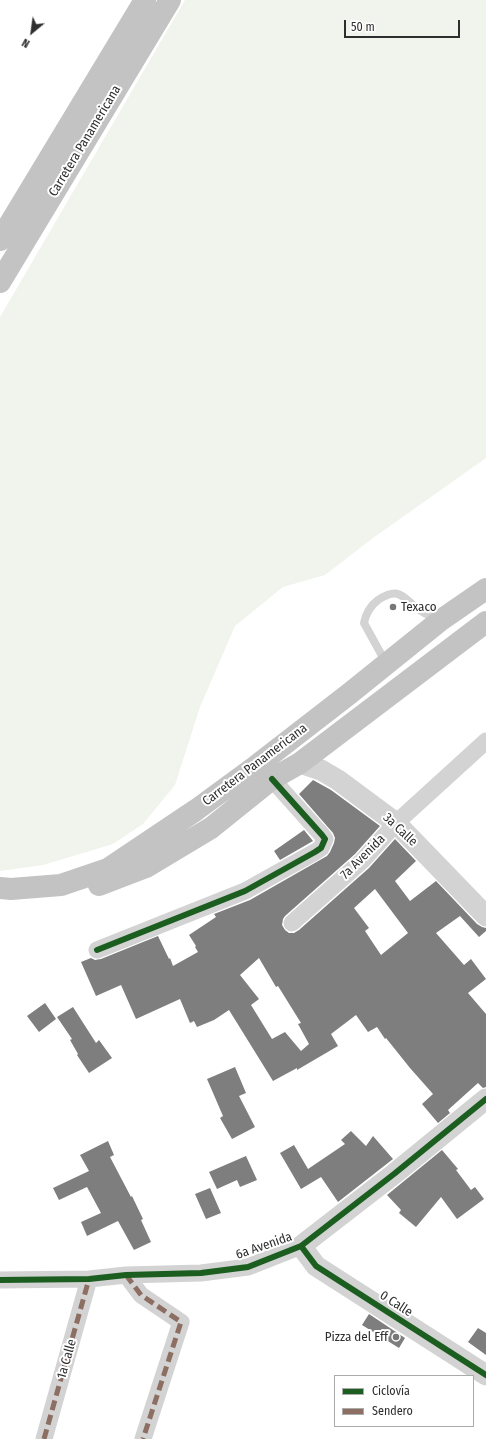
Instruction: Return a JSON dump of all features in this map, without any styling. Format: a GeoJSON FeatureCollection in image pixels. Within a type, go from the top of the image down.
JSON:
{"type":"FeatureCollection","features":[{"type":"Feature","properties":{"kind":"highway","name":"Carretera Panamericana"},"geometry":{"type":"LineString","coordinates":[[0,282],[170,0]]}},
{"type":"Feature","properties":{"kind":"highway","name":"Carretera Panamericana"},"geometry":{"type":"LineString","coordinates":[[0,240],[140,2]]}},
{"type":"Feature","properties":{"kind":"highway","name":"Carretera Panamericana"},"geometry":{"type":"LineString","coordinates":[[0,888],[11,889],[61,885],[108,869],[256,766],[441,620],[486,589]]}},
{"type":"Feature","properties":{"kind":"highway","name":"Carretera Panamericana"},"geometry":{"type":"LineString","coordinates":[[0,897],[30,899],[86,890],[146,867],[211,828],[272,779],[300,763],[486,622]]}},
{"type":"Feature","properties":{"kind":"street","name":"7a Avenida"},"geometry":{"type":"LineString","coordinates":[[292,923],[362,861],[396,823],[486,741]]}},
{"type":"Feature","properties":{"kind":"street","name":"3a Calle"},"geometry":{"type":"LineString","coordinates":[[300,763],[321,770],[338,780],[396,823],[486,916]]}},
{"type":"Feature","properties":{"kind":"street"},"geometry":{"type":"LineString","coordinates":[[97,950],[245,891],[321,848],[325,839],[272,779]]}},
{"type":"Feature","properties":{"kind":"street","name":"6a Avenida"},"geometry":{"type":"LineString","coordinates":[[0,1280],[89,1279],[126,1274],[201,1273],[248,1267],[301,1246],[394,1174],[486,1099]]}},
{"type":"Feature","properties":{"kind":"street","name":"0 Calle"},"geometry":{"type":"LineString","coordinates":[[301,1246],[316,1266],[486,1375]]}},
{"type":"Feature","properties":{"kind":"street"},"geometry":{"type":"LineString","coordinates":[[126,1274],[141,1295],[181,1322],[143,1439]]}},
{"type":"Feature","properties":{"kind":"street","name":"1a Calle"},"geometry":{"type":"LineString","coordinates":[[44,1439],[89,1279]]}},
{"type":"Feature","properties":{"kind":"lane"},"geometry":{"type":"LineString","coordinates":[[387,664],[364,623],[365,613],[373,603],[388,593],[400,594],[422,612],[441,620]]}},
{"type":"Feature","properties":{"kind":"shaded area"},"geometry":{"type":"Polygon","coordinates":[[[185,0],[486,0],[486,458],[373,538],[325,575],[283,587],[235,626],[200,707],[175,785],[143,824],[113,844],[43,865],[0,871],[0,317],[185,0]]]}},
{"type":"Feature","properties":{"kind":"building"},"geometry":{"type":"Polygon","coordinates":[[[313,780],[331,790],[380,826],[355,854],[285,916],[282,925],[289,933],[294,933],[299,930],[369,868],[395,839],[416,861],[395,881],[410,901],[436,881],[477,924],[486,928],[486,931],[479,937],[460,916],[436,933],[464,965],[471,959],[486,979],[468,993],[486,1014],[486,1087],[483,1088],[478,1083],[448,1110],[450,1113],[438,1123],[422,1104],[433,1094],[386,1038],[385,1039],[377,1027],[368,1032],[356,1015],[331,1034],[338,1046],[297,1070],[297,1068],[273,1081],[229,1010],[214,1020],[197,1027],[194,1021],[190,1023],[180,999],[136,1019],[121,985],[96,996],[81,962],[91,958],[95,960],[101,959],[158,936],[173,966],[198,952],[189,935],[216,917],[214,914],[250,900],[327,856],[334,843],[335,838],[333,833],[299,794],[313,780]],[[375,889],[354,908],[369,928],[365,931],[381,955],[408,933],[375,889]],[[259,958],[240,975],[259,999],[251,1005],[272,1039],[285,1032],[301,1051],[309,1044],[298,1024],[301,1023],[278,986],[276,987],[259,958]]]}},
{"type":"Feature","properties":{"kind":"building"},"geometry":{"type":"Polygon","coordinates":[[[304,830],[313,841],[280,860],[274,851],[304,830]]]}},
{"type":"Feature","properties":{"kind":"building"},"geometry":{"type":"Polygon","coordinates":[[[45,1003],[56,1019],[39,1032],[27,1016],[45,1003]]]}},
{"type":"Feature","properties":{"kind":"building"},"geometry":{"type":"Polygon","coordinates":[[[73,1007],[96,1043],[99,1040],[112,1058],[89,1073],[77,1055],[78,1054],[70,1040],[72,1039],[57,1017],[73,1007]]]}},
{"type":"Feature","properties":{"kind":"building"},"geometry":{"type":"Polygon","coordinates":[[[235,1067],[246,1093],[239,1096],[255,1127],[232,1139],[220,1118],[223,1116],[207,1079],[235,1067]]]}},
{"type":"Feature","properties":{"kind":"building"},"geometry":{"type":"Polygon","coordinates":[[[351,1131],[366,1146],[373,1136],[393,1159],[338,1202],[321,1177],[301,1189],[280,1153],[294,1145],[308,1169],[345,1144],[341,1140],[351,1131]]]}},
{"type":"Feature","properties":{"kind":"building"},"geometry":{"type":"Polygon","coordinates":[[[108,1141],[114,1155],[110,1157],[131,1197],[132,1196],[143,1219],[141,1220],[151,1242],[134,1250],[118,1221],[87,1236],[81,1222],[101,1213],[87,1187],[59,1200],[53,1188],[89,1171],[80,1155],[108,1141]]]}},
{"type":"Feature","properties":{"kind":"building"},"geometry":{"type":"Polygon","coordinates":[[[442,1150],[458,1169],[456,1170],[471,1190],[475,1187],[484,1199],[457,1219],[441,1197],[416,1227],[399,1213],[401,1210],[387,1195],[442,1150]]]}},
{"type":"Feature","properties":{"kind":"building"},"geometry":{"type":"Polygon","coordinates":[[[246,1156],[257,1180],[240,1187],[237,1180],[217,1189],[209,1172],[246,1156]]]}},
{"type":"Feature","properties":{"kind":"building"},"geometry":{"type":"Polygon","coordinates":[[[210,1188],[221,1213],[206,1219],[195,1194],[210,1188]]]}},
{"type":"Feature","properties":{"kind":"building"},"geometry":{"type":"Polygon","coordinates":[[[369,1314],[405,1338],[399,1348],[362,1325],[369,1314]]]}},
{"type":"Feature","properties":{"kind":"building"},"geometry":{"type":"Polygon","coordinates":[[[478,1328],[486,1333],[486,1355],[468,1342],[478,1328]]]}},
{"type":"Feature","properties":{"kind":"marked path"},"geometry":{"type":"LineString","coordinates":[[126,1275],[141,1295],[181,1322],[143,1439]]}},
{"type":"Feature","properties":{"kind":"marked path"},"geometry":{"type":"LineString","coordinates":[[44,1439],[89,1279]]}},
{"type":"Feature","properties":{"kind":"cycle path"},"geometry":{"type":"LineString","coordinates":[[97,950],[245,891],[321,848],[325,839],[272,779]]}},
{"type":"Feature","properties":{"kind":"cycle path"},"geometry":{"type":"LineString","coordinates":[[0,1280],[89,1279],[126,1275],[201,1273],[248,1267],[301,1246],[394,1174],[486,1099]]}},
{"type":"Feature","properties":{"kind":"cycle path"},"geometry":{"type":"LineString","coordinates":[[301,1246],[316,1266],[486,1375]]}},
{"type":"Feature","properties":{"kind":"place","name":"Texaco"},"geometry":{"type":"Point","coordinates":[393,607]}},
{"type":"Feature","properties":{"kind":"place","name":"Pizza del Eff"},"geometry":{"type":"Point","coordinates":[396,1337]}}]}
